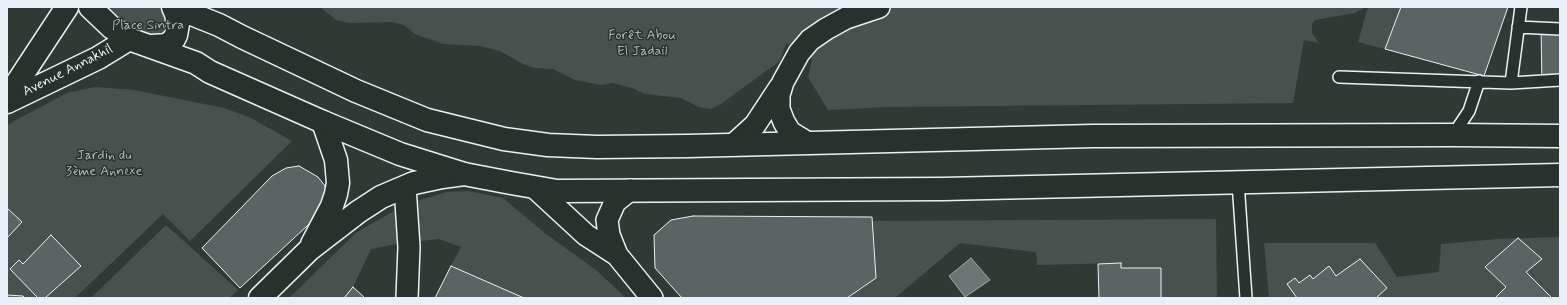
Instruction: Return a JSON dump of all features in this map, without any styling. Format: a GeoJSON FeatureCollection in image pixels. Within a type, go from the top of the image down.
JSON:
{"type":"FeatureCollection","features":[{"type":"Feature","properties":{"kind":"main road","name":"Avenue Annakhil"},"geometry":{"type":"LineString","coordinates":[[7,98],[67,7]]}},
{"type":"Feature","properties":{"kind":"main road"},"geometry":{"type":"LineString","coordinates":[[90,7],[111,27],[129,39],[196,63],[210,72],[400,154],[464,174],[557,191],[943,189],[1560,175]]}},
{"type":"Feature","properties":{"kind":"main road"},"geometry":{"type":"LineString","coordinates":[[152,46],[167,45],[174,39],[178,24],[173,7]]}},
{"type":"Feature","properties":{"kind":"main road"},"geometry":{"type":"LineString","coordinates":[[173,7],[219,25],[356,91],[427,120],[504,139],[548,145],[597,147],[733,145],[1093,136],[1560,136]]}},
{"type":"Feature","properties":{"kind":"main road","name":"Avenue Annakhil"},"geometry":{"type":"LineString","coordinates":[[7,102],[98,58],[129,39]]}},
{"type":"Feature","properties":{"kind":"main road"},"geometry":{"type":"LineString","coordinates":[[310,249],[332,206],[338,183],[336,160],[323,122]]}},
{"type":"Feature","properties":{"kind":"main road"},"geometry":{"type":"LineString","coordinates":[[260,298],[310,249],[381,197],[405,187],[431,179],[464,174]]}},
{"type":"Feature","properties":{"kind":"street"},"geometry":{"type":"LineString","coordinates":[[733,145],[755,125],[783,82],[799,53],[810,40],[846,18],[879,7]]}},
{"type":"Feature","properties":{"kind":"street"},"geometry":{"type":"LineString","coordinates":[[783,82],[779,95],[779,109],[784,122],[790,132],[808,143]]}},
{"type":"Feature","properties":{"kind":"street"},"geometry":{"type":"LineString","coordinates":[[405,187],[409,247],[407,298]]}},
{"type":"Feature","properties":{"kind":"street"},"geometry":{"type":"LineString","coordinates":[[534,187],[586,235],[617,255]]}},
{"type":"Feature","properties":{"kind":"street"},"geometry":{"type":"LineString","coordinates":[[630,190],[615,202],[607,220],[609,235],[617,255],[652,298]]}},
{"type":"Feature","properties":{"kind":"lane"},"geometry":{"type":"LineString","coordinates":[[1511,82],[1521,7]]}},
{"type":"Feature","properties":{"kind":"lane"},"geometry":{"type":"LineString","coordinates":[[1518,27],[1560,29]]}},
{"type":"Feature","properties":{"kind":"lane"},"geometry":{"type":"LineString","coordinates":[[1339,76],[1511,82],[1560,80]]}},
{"type":"Feature","properties":{"kind":"lane"},"geometry":{"type":"LineString","coordinates":[[1453,135],[1469,111],[1480,81]]}},
{"type":"Feature","properties":{"kind":"lane"},"geometry":{"type":"LineString","coordinates":[[1238,182],[1246,298]]}},
{"type":"Feature","properties":{"kind":"green space","name":"Place Sintra"},"geometry":{"type":"Polygon","coordinates":[[[90,7],[173,7],[163,45],[90,7]]]}},
{"type":"Feature","properties":{"kind":"green space","name":"Forêt Abou El Jadail"},"geometry":{"type":"Polygon","coordinates":[[[320,7],[1366,7],[1355,13],[1315,20],[1312,24],[1312,33],[1319,43],[1304,40],[1293,103],[888,107],[828,110],[808,77],[812,59],[786,43],[780,61],[721,104],[711,109],[699,107],[681,98],[645,94],[632,88],[613,83],[601,85],[575,80],[553,69],[535,68],[523,64],[500,51],[480,46],[444,44],[415,34],[404,25],[392,22],[349,23],[336,20],[320,7]]]}},
{"type":"Feature","properties":{"kind":"green space"},"geometry":{"type":"Polygon","coordinates":[[[1368,7],[1401,7],[1385,49],[1358,42],[1368,7]]]}},
{"type":"Feature","properties":{"kind":"green space","name":"Jardin du 3ème Annexe"},"geometry":{"type":"Polygon","coordinates":[[[95,87],[134,90],[224,108],[249,117],[292,141],[190,241],[163,214],[75,298],[7,298],[7,126],[67,93],[95,87]]]}},
{"type":"Feature","properties":{"kind":"green space"},"geometry":{"type":"Polygon","coordinates":[[[469,191],[503,198],[546,234],[596,270],[625,298],[524,298],[451,266],[461,247],[439,239],[402,243],[371,249],[353,287],[344,298],[289,298],[357,232],[399,208],[423,199],[447,192],[469,191]]]}},
{"type":"Feature","properties":{"kind":"green space"},"geometry":{"type":"Polygon","coordinates":[[[1216,219],[1217,298],[1161,298],[1161,268],[1121,268],[1121,263],[1037,265],[1036,252],[960,243],[895,298],[848,298],[876,278],[872,221],[1216,219]]]}},
{"type":"Feature","properties":{"kind":"green space"},"geometry":{"type":"Polygon","coordinates":[[[166,225],[238,290],[229,298],[91,298],[166,225]]]}},
{"type":"Feature","properties":{"kind":"green space"},"geometry":{"type":"Polygon","coordinates":[[[1560,237],[1560,298],[1269,298],[1264,243],[1375,243],[1397,277],[1439,272],[1441,244],[1498,239],[1560,237]]]}},
{"type":"Feature","properties":{"kind":"shaded area"},"geometry":{"type":"Polygon","coordinates":[[[971,258],[990,280],[965,297],[949,276],[971,258]]]}},
{"type":"Feature","properties":{"kind":"building"},"geometry":{"type":"Polygon","coordinates":[[[1401,7],[1508,7],[1484,76],[1385,49],[1401,7]]]}},
{"type":"Feature","properties":{"kind":"building"},"geometry":{"type":"Polygon","coordinates":[[[1560,23],[1560,86],[1542,86],[1541,24],[1560,23]]]}},
{"type":"Feature","properties":{"kind":"building"},"geometry":{"type":"Polygon","coordinates":[[[299,166],[318,177],[325,186],[326,196],[324,209],[240,288],[202,248],[272,176],[286,168],[299,166]]]}},
{"type":"Feature","properties":{"kind":"building"},"geometry":{"type":"Polygon","coordinates":[[[7,208],[22,222],[7,238],[7,208]]]}},
{"type":"Feature","properties":{"kind":"building"},"geometry":{"type":"Polygon","coordinates":[[[693,216],[872,217],[876,278],[847,298],[682,298],[655,268],[654,235],[671,220],[693,216]]]}},
{"type":"Feature","properties":{"kind":"building"},"geometry":{"type":"Polygon","coordinates":[[[51,235],[81,266],[45,298],[38,298],[10,269],[19,260],[23,264],[51,235]]]}},
{"type":"Feature","properties":{"kind":"building"},"geometry":{"type":"Polygon","coordinates":[[[1518,238],[1542,259],[1526,272],[1552,298],[1495,298],[1506,287],[1485,267],[1518,238]]]}},
{"type":"Feature","properties":{"kind":"building"},"geometry":{"type":"Polygon","coordinates":[[[1360,259],[1387,288],[1376,298],[1297,298],[1287,284],[1295,278],[1299,283],[1310,275],[1313,279],[1329,266],[1336,276],[1360,259]]]}},
{"type":"Feature","properties":{"kind":"building"},"geometry":{"type":"Polygon","coordinates":[[[1121,263],[1121,268],[1161,268],[1161,298],[1099,298],[1098,264],[1121,263]]]}},
{"type":"Feature","properties":{"kind":"building"},"geometry":{"type":"Polygon","coordinates":[[[451,266],[524,298],[435,298],[451,266]]]}},
{"type":"Feature","properties":{"kind":"building"},"geometry":{"type":"Polygon","coordinates":[[[353,287],[365,298],[344,298],[353,287]]]}},
{"type":"Feature","properties":{"kind":"building"},"geometry":{"type":"Polygon","coordinates":[[[7,295],[23,296],[25,298],[7,298],[7,295]]]}}]}
